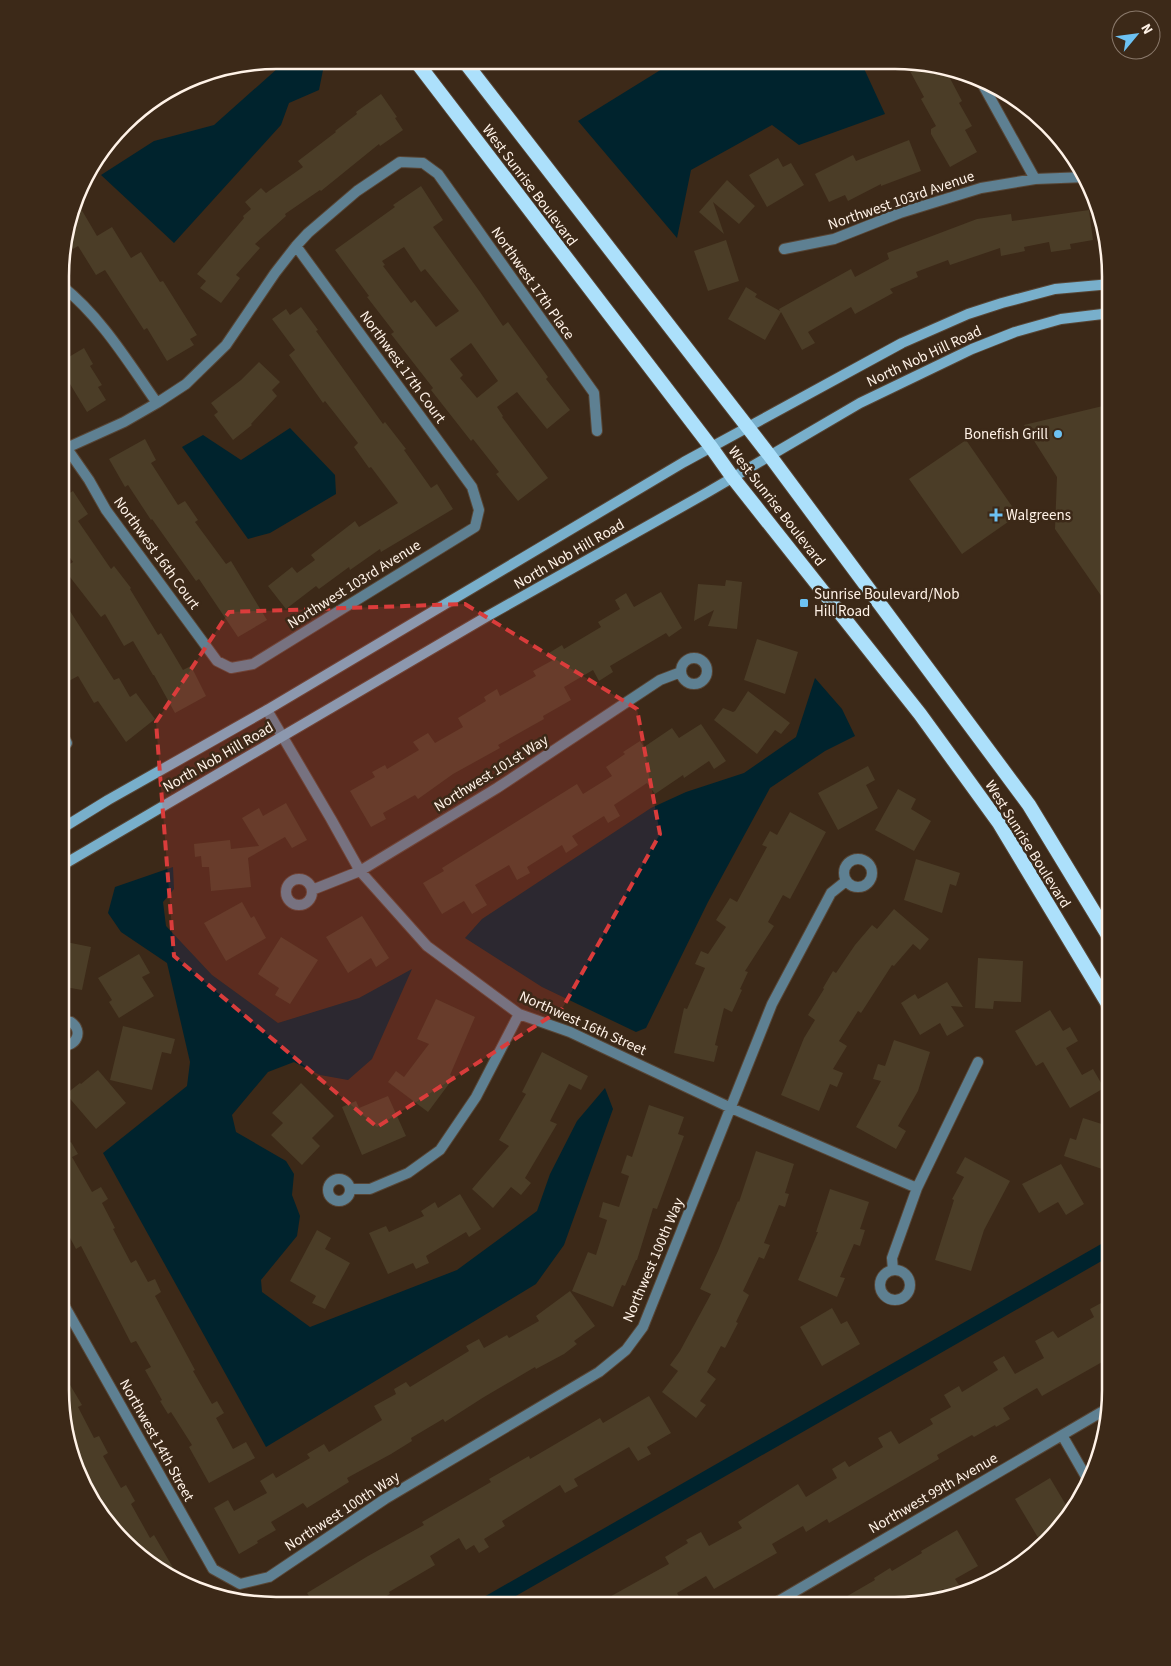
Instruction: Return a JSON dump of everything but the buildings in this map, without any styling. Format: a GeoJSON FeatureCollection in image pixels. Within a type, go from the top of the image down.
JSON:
{"type":"FeatureCollection","features":[{"type":"Feature","properties":{"kind":"highway","name":"West Sunrise Boulevard"},"geometry":{"type":"LineString","coordinates":[[422,69],[733,478],[920,714],[1000,823],[1102,994]]}},
{"type":"Feature","properties":{"kind":"highway","name":"West Sunrise Boulevard"},"geometry":{"type":"LineString","coordinates":[[471,69],[770,456],[1029,805],[1102,925]]}},
{"type":"Feature","properties":{"kind":"main road","name":"North Nob Hill Road"},"geometry":{"type":"LineString","coordinates":[[69,824],[267,710],[419,618],[711,447],[902,342],[968,314],[1002,303],[1055,289],[1102,285]]}},
{"type":"Feature","properties":{"kind":"main road","name":"North Nob Hill Road"},"geometry":{"type":"LineString","coordinates":[[69,861],[486,617],[733,478],[860,403],[972,349],[1015,332],[1061,319],[1102,314]]}},
{"type":"Feature","properties":{"kind":"street"},"geometry":{"type":"LineString","coordinates":[[985,89],[1035,179]]}},
{"type":"Feature","properties":{"kind":"street","name":"Northwest 17th Place"},"geometry":{"type":"LineString","coordinates":[[296,246],[308,233],[357,191],[400,162],[423,163],[438,174],[594,393],[597,431]]}},
{"type":"Feature","properties":{"kind":"street","name":"Northwest 103rd Avenue"},"geometry":{"type":"LineString","coordinates":[[784,249],[834,239],[900,213],[981,188],[1035,179],[1078,177]]}},
{"type":"Feature","properties":{"kind":"street"},"geometry":{"type":"LineString","coordinates":[[69,447],[124,422],[186,384],[226,345],[275,272],[296,246]]}},
{"type":"Feature","properties":{"kind":"street","name":"Northwest 17th Court"},"geometry":{"type":"LineString","coordinates":[[296,246],[472,487],[479,510]]}},
{"type":"Feature","properties":{"kind":"street"},"geometry":{"type":"LineString","coordinates":[[69,292],[79,300],[109,334],[157,403]]}},
{"type":"Feature","properties":{"kind":"street"},"geometry":{"type":"LineString","coordinates":[[69,296],[79,300]]}},
{"type":"Feature","properties":{"kind":"street","name":"Northwest 16th Court"},"geometry":{"type":"LineString","coordinates":[[69,455],[89,480],[106,510],[217,661],[231,668]]}},
{"type":"Feature","properties":{"kind":"street","name":"Northwest 103rd Avenue"},"geometry":{"type":"LineString","coordinates":[[231,668],[253,664],[475,527],[479,510]]}},
{"type":"Feature","properties":{"kind":"street","name":"Northwest 101st Way"},"geometry":{"type":"LineString","coordinates":[[312,890],[360,871],[497,788],[660,680],[681,672]]}},
{"type":"Feature","properties":{"kind":"street","name":"Northwest 16th Street"},"geometry":{"type":"LineString","coordinates":[[267,710],[360,871],[427,946],[519,1014],[570,1032],[732,1108],[917,1188]]}},
{"type":"Feature","properties":{"kind":"street","name":"Northwest 100th Way"},"geometry":{"type":"LineString","coordinates":[[240,1584],[269,1577],[385,1499],[599,1372],[626,1350],[643,1327],[772,1004],[831,894],[846,881]]}},
{"type":"Feature","properties":{"kind":"street"},"geometry":{"type":"LineString","coordinates":[[350,1189],[370,1189],[408,1173],[440,1150],[476,1096],[519,1014]]}},
{"type":"Feature","properties":{"kind":"street"},"geometry":{"type":"LineString","coordinates":[[69,1022],[77,1028],[78,1037],[69,1045]]}},
{"type":"Feature","properties":{"kind":"street"},"geometry":{"type":"LineString","coordinates":[[893,1270],[892,1258],[917,1188],[978,1062]]}},
{"type":"Feature","properties":{"kind":"street","name":"Northwest 14th Street"},"geometry":{"type":"LineString","coordinates":[[69,1314],[212,1569],[240,1584]]}},
{"type":"Feature","properties":{"kind":"street","name":"Northwest 99th Avenue"},"geometry":{"type":"LineString","coordinates":[[785,1597],[1101,1412]]}},
{"type":"Feature","properties":{"kind":"street"},"geometry":{"type":"LineString","coordinates":[[1062,1435],[1084,1475]]}},
{"type":"Feature","properties":{"kind":"highlighted area"},"geometry":{"type":"Polygon","coordinates":[[[465,604],[637,709],[660,834],[562,1009],[377,1127],[174,956],[156,722],[229,612],[465,604]]]}},
{"type":"Feature","properties":{"kind":"water"},"geometry":{"type":"Polygon","coordinates":[[[277,69],[323,69],[319,90],[289,103],[281,125],[174,243],[101,175],[154,141],[214,125],[277,69]]]}},
{"type":"Feature","properties":{"kind":"water"},"geometry":{"type":"Polygon","coordinates":[[[662,69],[864,69],[885,114],[799,145],[772,125],[691,170],[677,238],[578,121],[662,69]]]}},
{"type":"Feature","properties":{"kind":"water"},"geometry":{"type":"Polygon","coordinates":[[[290,428],[335,475],[336,494],[270,533],[248,539],[182,447],[203,435],[241,460],[290,428]]]}},
{"type":"Feature","properties":{"kind":"water"},"geometry":{"type":"Polygon","coordinates":[[[815,678],[842,709],[855,736],[825,751],[770,788],[708,902],[646,1028],[636,1032],[542,987],[465,938],[482,919],[651,808],[686,792],[744,773],[796,737],[815,678]]]}},
{"type":"Feature","properties":{"kind":"water"},"geometry":{"type":"Polygon","coordinates":[[[173,867],[174,889],[163,902],[166,926],[212,975],[278,1023],[359,998],[412,969],[372,1059],[348,1080],[320,1075],[294,1062],[268,1072],[232,1115],[236,1132],[286,1161],[294,1174],[292,1195],[300,1216],[297,1236],[261,1280],[262,1292],[310,1327],[457,1270],[537,1211],[550,1174],[577,1121],[605,1088],[613,1109],[564,1245],[536,1284],[266,1447],[103,1153],[187,1086],[190,1062],[167,963],[121,932],[108,913],[115,887],[173,867]]]}},
{"type":"Feature","properties":{"kind":"waterway"},"geometry":{"type":"LineString","coordinates":[[499,1597],[1102,1252]]}},
{"type":"Feature","properties":{"kind":"place","name":"Bonefish Grill"},"geometry":{"type":"Point","coordinates":[1058,434]}},
{"type":"Feature","properties":{"kind":"place","name":"Walgreens"},"geometry":{"type":"Point","coordinates":[996,515]}},
{"type":"Feature","properties":{"kind":"place","name":"Sunrise Boulevard/Nob Hill Road"},"geometry":{"type":"Point","coordinates":[804,603]}}]}
